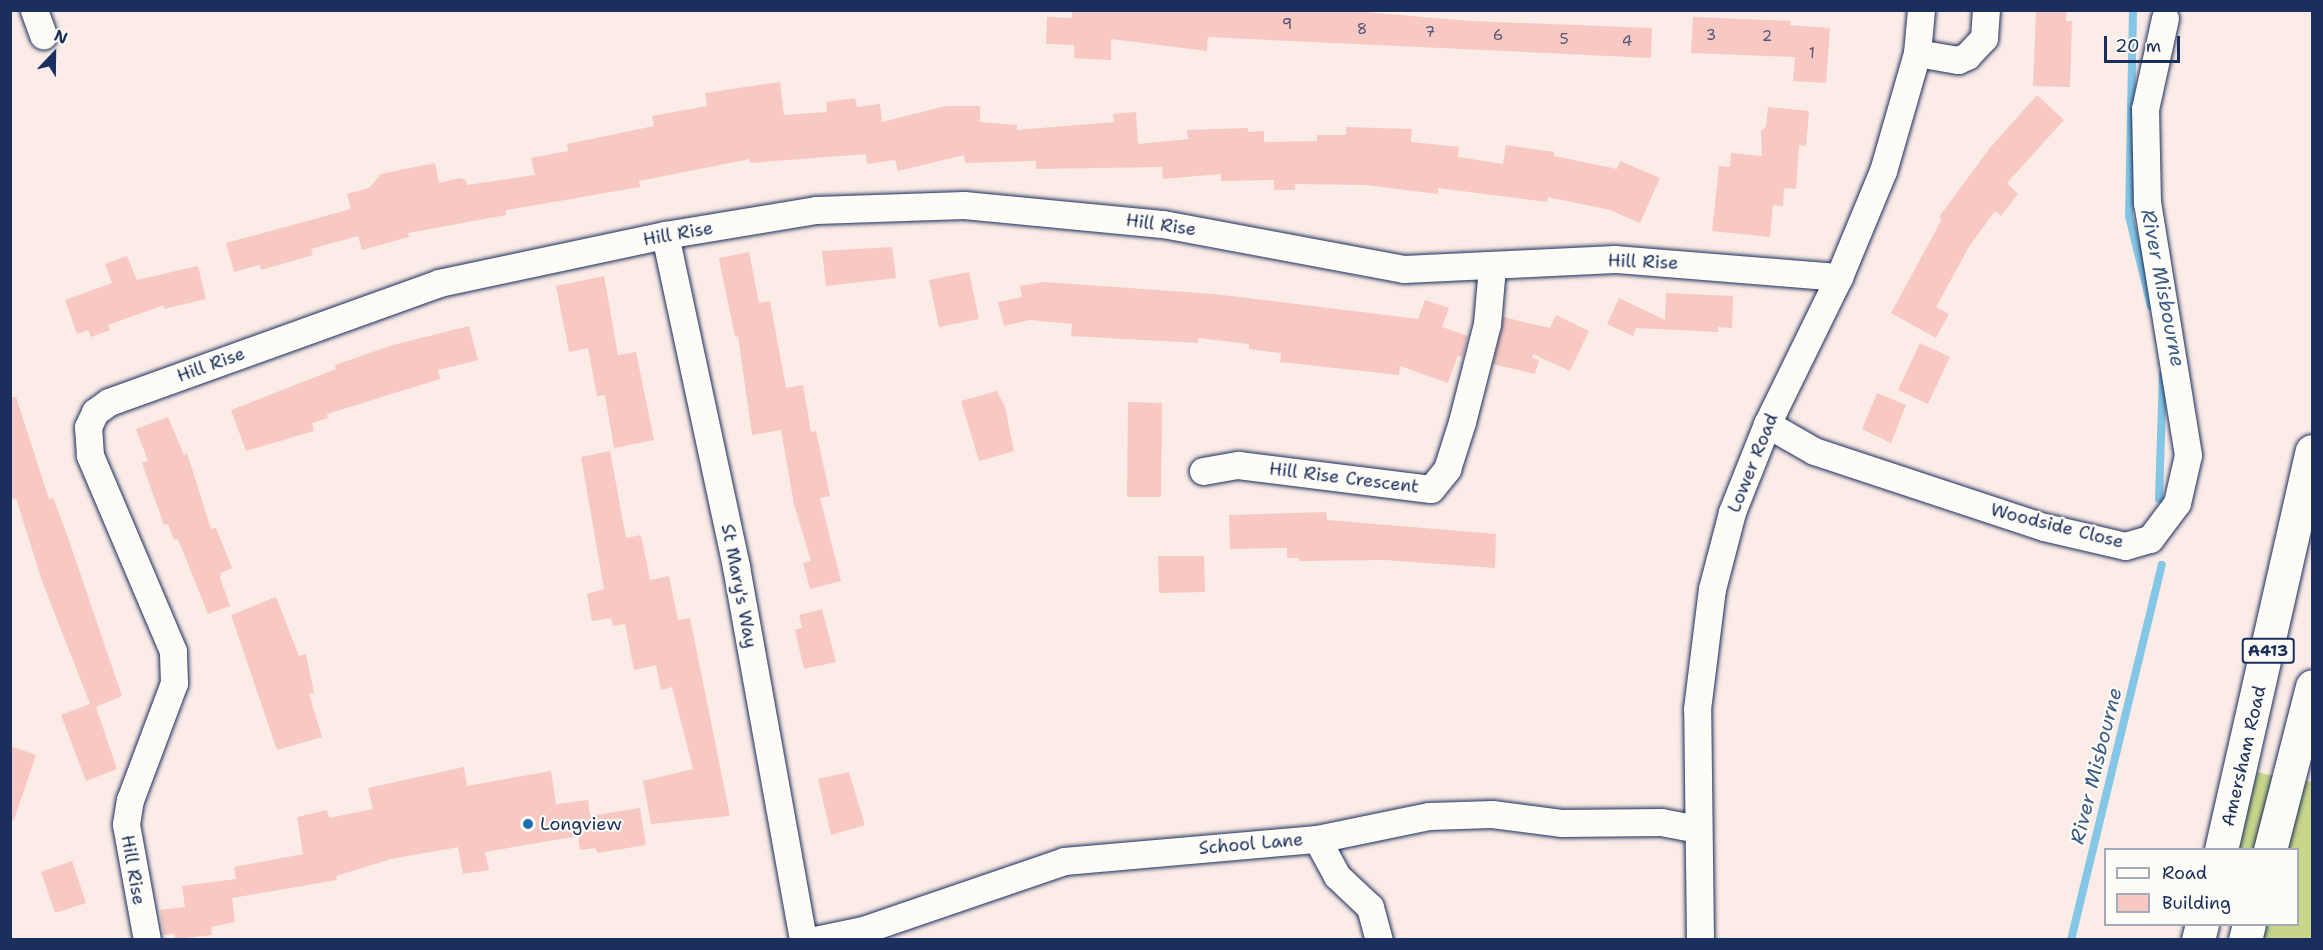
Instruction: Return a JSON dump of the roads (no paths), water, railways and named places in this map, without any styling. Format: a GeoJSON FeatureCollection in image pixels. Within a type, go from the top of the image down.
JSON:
{"type":"FeatureCollection","features":[{"type":"Feature","properties":{"kind":"highway","name":"Amersham Road"},"geometry":{"type":"LineString","coordinates":[[2221,848],[2313,452]]}},
{"type":"Feature","properties":{"kind":"highway"},"geometry":{"type":"LineString","coordinates":[[2270,848],[2313,686]]}},
{"type":"Feature","properties":{"kind":"street","name":"Lower Road"},"geometry":{"type":"LineString","coordinates":[[1700,939],[1696,829],[1697,709],[1712,588],[1732,512],[1767,424],[1839,277],[1883,171],[1917,52],[1921,10]]}},
{"type":"Feature","properties":{"kind":"street"},"geometry":{"type":"LineString","coordinates":[[1917,52],[1958,60],[1967,56],[1984,38],[1986,10]]}},
{"type":"Feature","properties":{"kind":"street","name":"Woodside Close"},"geometry":{"type":"LineString","coordinates":[[1767,424],[1814,452],[2044,527],[2125,546],[2150,538],[2177,503],[2188,455],[2147,203],[2145,109],[2165,18]]}},
{"type":"Feature","properties":{"kind":"street","name":"Hill Rise"},"geometry":{"type":"LineString","coordinates":[[147,939],[126,824],[130,800],[174,682],[173,651],[90,455],[88,427],[95,412],[120,398],[439,284],[665,235],[816,210],[964,205],[1163,224],[1404,269],[1492,267],[1615,259],[1839,277]]}},
{"type":"Feature","properties":{"kind":"street","name":"St Mary's Way"},"geometry":{"type":"LineString","coordinates":[[665,235],[734,556],[803,939]]}},
{"type":"Feature","properties":{"kind":"street","name":"Hill Rise Crescent"},"geometry":{"type":"LineString","coordinates":[[1203,471],[1250,466],[1431,489],[1447,470],[1462,422],[1487,324],[1492,267]]}},
{"type":"Feature","properties":{"kind":"street","name":"School Lane"},"geometry":{"type":"LineString","coordinates":[[815,939],[863,930],[1064,861],[1317,839],[1429,816],[1492,814],[1562,823],[1661,822],[1696,829]]}},
{"type":"Feature","properties":{"kind":"street"},"geometry":{"type":"LineString","coordinates":[[1317,839],[1337,876],[1370,907],[1379,939]]}},
{"type":"Feature","properties":{"kind":"waterway","name":"River Misbourne"},"geometry":{"type":"LineString","coordinates":[[2133,10],[2129,216],[2151,306]]}},
{"type":"Feature","properties":{"kind":"waterway","name":"River Misbourne"},"geometry":{"type":"LineString","coordinates":[[2159,499],[2163,374]]}},
{"type":"Feature","properties":{"kind":"waterway","name":"River Misbourne"},"geometry":{"type":"LineString","coordinates":[[2071,940],[2162,565]]}},
{"type":"Feature","properties":{"kind":"place","name":"Longview"},"geometry":{"type":"Point","coordinates":[528,824]}}]}
